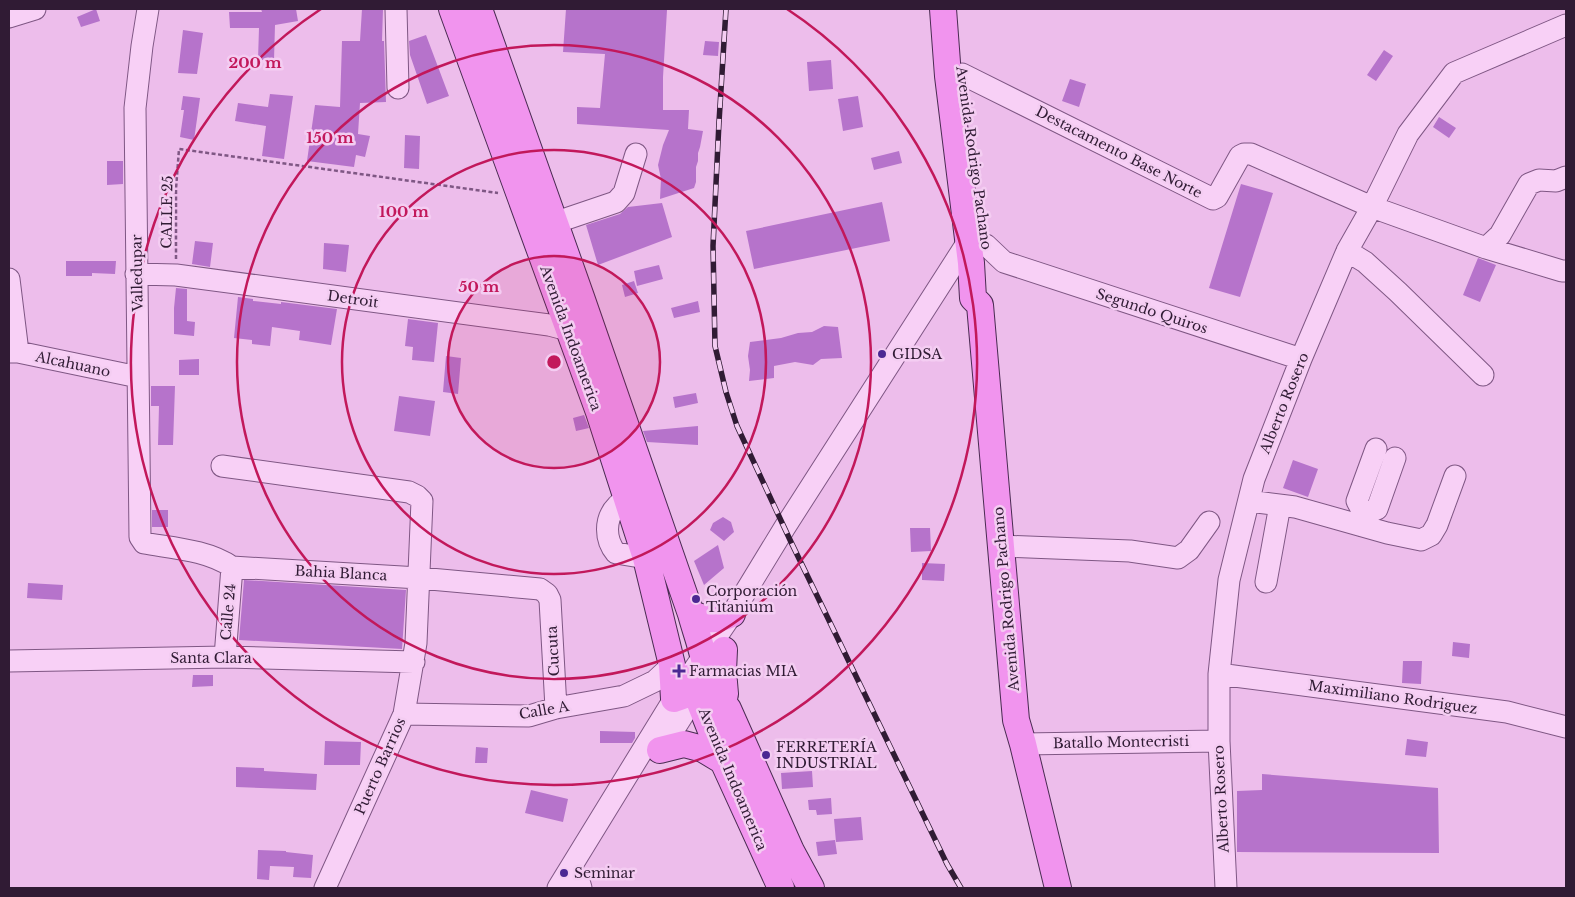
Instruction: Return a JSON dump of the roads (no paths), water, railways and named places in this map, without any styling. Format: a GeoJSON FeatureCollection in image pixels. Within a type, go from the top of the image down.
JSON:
{"type":"FeatureCollection","features":[{"type":"Feature","properties":{"kind":"main road","name":"Avenida Indoamerica"},"geometry":{"type":"LineString","coordinates":[[452,9],[599,412],[646,558],[660,613],[695,674],[709,692],[718,697],[728,709],[791,851],[811,888]]}},
{"type":"Feature","properties":{"kind":"main road","name":"Avenida Indoamerica"},"geometry":{"type":"LineString","coordinates":[[479,9],[691,614],[695,674],[723,761],[781,888]]}},
{"type":"Feature","properties":{"kind":"main road","name":"Avenida Rodrigo Pachano"},"geometry":{"type":"LineString","coordinates":[[944,9],[948,76],[984,255]]}},
{"type":"Feature","properties":{"kind":"main road","name":"Avenida Rodrigo Pachano"},"geometry":{"type":"LineString","coordinates":[[956,9],[988,295],[980,305],[1016,720],[1058,888]]}},
{"type":"Feature","properties":{"kind":"main road"},"geometry":{"type":"LineString","coordinates":[[691,614],[717,620],[732,614]]}},
{"type":"Feature","properties":{"kind":"main road"},"geometry":{"type":"LineString","coordinates":[[695,674],[724,684],[728,709]]}},
{"type":"Feature","properties":{"kind":"main road"},"geometry":{"type":"LineString","coordinates":[[660,750],[684,744],[703,749],[723,761]]}},
{"type":"Feature","properties":{"kind":"street"},"geometry":{"type":"LineString","coordinates":[[9,17],[35,9]]}},
{"type":"Feature","properties":{"kind":"street","name":"Valledupar"},"geometry":{"type":"LineString","coordinates":[[140,537],[135,108],[148,9]]}},
{"type":"Feature","properties":{"kind":"street"},"geometry":{"type":"LineString","coordinates":[[396,9],[398,88]]}},
{"type":"Feature","properties":{"kind":"street","name":"Alberto Rosero"},"geometry":{"type":"LineString","coordinates":[[1226,888],[1219,741],[1219,674],[1229,580],[1254,479],[1301,359],[1347,251],[1372,207],[1408,134],[1454,73],[1566,25]]}},
{"type":"Feature","properties":{"kind":"street","name":"Destacamento Base Norte"},"geometry":{"type":"LineString","coordinates":[[962,74],[1213,199],[1217,197],[1240,156],[1251,154],[1372,207],[1486,248],[1566,271]]}},
{"type":"Feature","properties":{"kind":"street"},"geometry":{"type":"LineString","coordinates":[[554,223],[616,202],[624,193],[636,154]]}},
{"type":"Feature","properties":{"kind":"street"},"geometry":{"type":"LineString","coordinates":[[1486,248],[1500,235],[1529,184],[1539,180],[1556,182],[1566,177]]}},
{"type":"Feature","properties":{"kind":"street"},"geometry":{"type":"LineString","coordinates":[[1347,251],[1365,262],[1398,292],[1483,375]]}},
{"type":"Feature","properties":{"kind":"street"},"geometry":{"type":"LineString","coordinates":[[558,888],[695,674],[785,527],[984,255]]}},
{"type":"Feature","properties":{"kind":"street"},"geometry":{"type":"LineString","coordinates":[[578,886],[660,750],[695,674],[796,535],[984,255]]}},
{"type":"Feature","properties":{"kind":"street","name":"Segundo Quiros"},"geometry":{"type":"LineString","coordinates":[[984,255],[1301,359]]}},
{"type":"Feature","properties":{"kind":"street","name":"Detroit"},"geometry":{"type":"LineString","coordinates":[[136,274],[176,275],[549,325],[568,330]]}},
{"type":"Feature","properties":{"kind":"street"},"geometry":{"type":"LineString","coordinates":[[9,279],[13,352]]}},
{"type":"Feature","properties":{"kind":"street","name":"Alcahuano"},"geometry":{"type":"LineString","coordinates":[[13,352],[138,377]]}},
{"type":"Feature","properties":{"kind":"street"},"geometry":{"type":"LineString","coordinates":[[1363,520],[1356,501],[1376,449]]}},
{"type":"Feature","properties":{"kind":"street"},"geometry":{"type":"LineString","coordinates":[[1363,520],[1376,508],[1395,458]]}},
{"type":"Feature","properties":{"kind":"street","name":"Puerto Barrios"},"geometry":{"type":"LineString","coordinates":[[222,466],[410,492],[422,501],[414,662],[404,714],[325,888]]}},
{"type":"Feature","properties":{"kind":"street"},"geometry":{"type":"LineString","coordinates":[[1248,500],[1363,520],[1387,533],[1420,540],[1431,535],[1437,525],[1455,476]]}},
{"type":"Feature","properties":{"kind":"street"},"geometry":{"type":"LineString","coordinates":[[1266,582],[1280,505]]}},
{"type":"Feature","properties":{"kind":"street"},"geometry":{"type":"LineString","coordinates":[[1001,546],[1130,551],[1178,558],[1189,550],[1209,522]]}},
{"type":"Feature","properties":{"kind":"street","name":"Bahia Blanca"},"geometry":{"type":"LineString","coordinates":[[140,537],[144,543],[209,555],[222,560],[232,567],[419,578],[540,589],[547,594]]}},
{"type":"Feature","properties":{"kind":"street","name":"Calle 24"},"geometry":{"type":"LineString","coordinates":[[225,657],[232,567]]}},
{"type":"Feature","properties":{"kind":"street","name":"Cucuta"},"geometry":{"type":"LineString","coordinates":[[547,594],[550,600],[556,708]]}},
{"type":"Feature","properties":{"kind":"street","name":"Santa Clara"},"geometry":{"type":"LineString","coordinates":[[9,661],[225,657],[414,662]]}},
{"type":"Feature","properties":{"kind":"street","name":"Calle A"},"geometry":{"type":"LineString","coordinates":[[404,714],[529,716],[556,708],[624,696],[655,681],[695,674]]}},
{"type":"Feature","properties":{"kind":"street","name":"Maximiliano Rodriguez"},"geometry":{"type":"LineString","coordinates":[[1219,674],[1506,712],[1566,727]]}},
{"type":"Feature","properties":{"kind":"street","name":"Batallo Montecristi"},"geometry":{"type":"LineString","coordinates":[[1023,744],[1219,741]]}},
{"type":"Feature","properties":{"kind":"railway"},"geometry":{"type":"LineString","coordinates":[[726,9],[713,246],[715,346],[726,392],[737,426],[791,542],[947,864],[961,888]]}},
{"type":"Feature","properties":{"kind":"place","name":"GIDSA"},"geometry":{"type":"Point","coordinates":[882,354]}},
{"type":"Feature","properties":{"kind":"place","name":"Corporación Titanium"},"geometry":{"type":"Point","coordinates":[696,599]}},
{"type":"Feature","properties":{"kind":"place","name":"Farmacias MIA"},"geometry":{"type":"Point","coordinates":[679,671]}},
{"type":"Feature","properties":{"kind":"place","name":"FERRETERÍA INDUSTRIAL"},"geometry":{"type":"Point","coordinates":[766,755]}},
{"type":"Feature","properties":{"kind":"place","name":"Seminar"},"geometry":{"type":"Point","coordinates":[564,873]}}]}
